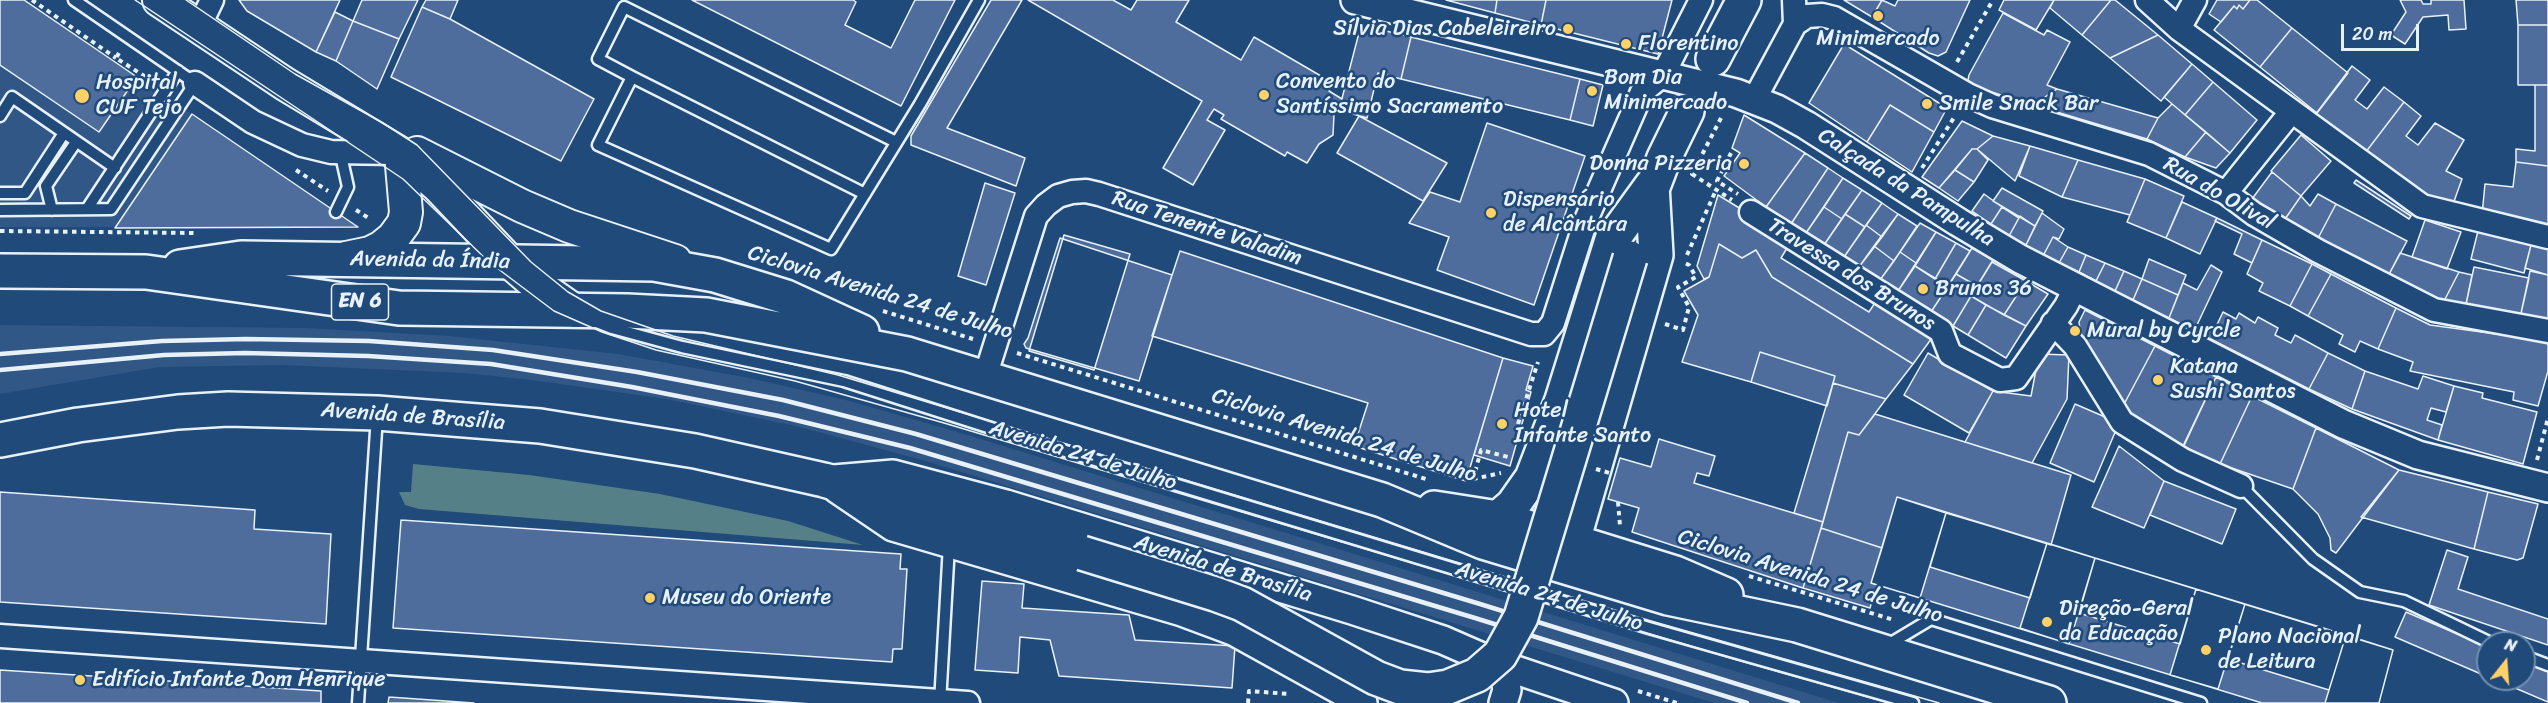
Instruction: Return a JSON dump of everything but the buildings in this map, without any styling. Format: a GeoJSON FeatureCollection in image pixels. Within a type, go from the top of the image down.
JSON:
{"type":"FeatureCollection","features":[{"type":"Feature","properties":{"kind":"main road"},"geometry":{"type":"LineString","coordinates":[[159,0],[205,14],[285,84],[401,154],[439,187],[511,263],[575,311]]}},
{"type":"Feature","properties":{"kind":"main road"},"geometry":{"type":"LineString","coordinates":[[1713,59],[1744,0]]}},
{"type":"Feature","properties":{"kind":"main road"},"geometry":{"type":"LineString","coordinates":[[824,480],[1082,553],[1242,604],[1376,678],[1400,687],[1428,690],[1448,687],[1477,675],[1500,655],[1521,617],[1652,185],[1687,111]]}},
{"type":"Feature","properties":{"kind":"main road"},"geometry":{"type":"LineString","coordinates":[[366,131],[433,160],[522,206],[569,226],[715,275]]}},
{"type":"Feature","properties":{"kind":"main road"},"geometry":{"type":"LineString","coordinates":[[330,260],[370,253],[382,247],[393,238],[404,223],[406,212],[401,154]]}},
{"type":"Feature","properties":{"kind":"main road"},"geometry":{"type":"LineString","coordinates":[[1491,530],[1532,478],[1562,400],[1612,240],[1652,185]]}},
{"type":"Feature","properties":{"kind":"main road"},"geometry":{"type":"LineString","coordinates":[[1573,542],[1656,255],[1652,185]]}},
{"type":"Feature","properties":{"kind":"main road","name":"Avenida da Índia"},"geometry":{"type":"LineString","coordinates":[[146,272],[241,258],[654,264],[715,275]]}},
{"type":"Feature","properties":{"kind":"main road","name":"Avenida da Índia"},"geometry":{"type":"LineString","coordinates":[[0,271],[146,272],[399,308],[575,311]]}},
{"type":"Feature","properties":{"kind":"main road","name":"Avenida 24 de Julho"},"geometry":{"type":"LineString","coordinates":[[715,275],[786,297],[907,354]]}},
{"type":"Feature","properties":{"kind":"main road","name":"Avenida 24 de Julho"},"geometry":{"type":"LineString","coordinates":[[575,311],[706,315],[907,354],[1382,500],[1491,530],[1668,598],[1797,625],[2049,703]]}},
{"type":"Feature","properties":{"kind":"main road","name":"Avenida de Brasília"},"geometry":{"type":"LineString","coordinates":[[0,440],[78,425],[178,412],[238,409],[377,413],[540,426],[614,437],[695,451],[824,480]]}},
{"type":"Feature","properties":{"kind":"main road","name":"Avenida 24 de Julho"},"geometry":{"type":"LineString","coordinates":[[1491,530],[1573,542],[1675,573],[1797,625]]}},
{"type":"Feature","properties":{"kind":"street"},"geometry":{"type":"LineString","coordinates":[[1663,75],[1701,0]]}},
{"type":"Feature","properties":{"kind":"street"},"geometry":{"type":"LineString","coordinates":[[1745,97],[1795,24],[1794,0]]}},
{"type":"Feature","properties":{"kind":"street"},"geometry":{"type":"LineString","coordinates":[[2147,0],[2179,29],[2422,206],[2548,237]]}},
{"type":"Feature","properties":{"kind":"street"},"geometry":{"type":"LineString","coordinates":[[2179,29],[2195,0]]}},
{"type":"Feature","properties":{"kind":"street","name":"Calçada da Pampulha"},"geometry":{"type":"LineString","coordinates":[[1365,1],[1663,75],[1745,97],[1776,109],[1806,124],[1989,241],[2075,288],[2368,436],[2427,458],[2541,479]]}},
{"type":"Feature","properties":{"kind":"street","name":"Rua do Olival"},"geometry":{"type":"LineString","coordinates":[[1795,24],[1807,16],[1822,15],[1834,18],[1968,95],[2036,120],[2149,153],[2226,193],[2254,214],[2318,251],[2434,310],[2548,331]]}},
{"type":"Feature","properties":{"kind":"street","name":"Rua Tenente Valadim"},"geometry":{"type":"LineString","coordinates":[[985,377],[1036,216],[1058,196],[1086,191],[1531,334],[1544,334],[1553,323],[1586,220],[1642,92],[1663,75]]}},
{"type":"Feature","properties":{"kind":"street"},"geometry":{"type":"LineString","coordinates":[[186,77],[276,134],[315,149],[401,154]]}},
{"type":"Feature","properties":{"kind":"street"},"geometry":{"type":"LineString","coordinates":[[2226,193],[2291,112]]}},
{"type":"Feature","properties":{"kind":"street","name":"Travessa dos Brunos"},"geometry":{"type":"LineString","coordinates":[[1751,212],[1941,331],[1950,354],[2000,380],[2016,378],[2066,306],[2075,288]]}},
{"type":"Feature","properties":{"kind":"street"},"geometry":{"type":"LineString","coordinates":[[2053,323],[2075,345],[2122,422],[2183,460],[2241,486]]}},
{"type":"Feature","properties":{"kind":"street","name":"Avenida de Brasília"},"geometry":{"type":"LineString","coordinates":[[824,480],[893,474],[1006,504],[1352,609],[1443,640],[1498,664],[1614,703]]}},
{"type":"Feature","properties":{"kind":"street","name":"Avenida de Brasília"},"geometry":{"type":"LineString","coordinates":[[824,480],[893,527],[1182,612],[1233,631],[1363,703]]}},
{"type":"Feature","properties":{"kind":"street"},"geometry":{"type":"LineString","coordinates":[[0,636],[968,703]]}},
{"type":"Feature","properties":{"kind":"street"},"geometry":{"type":"LineString","coordinates":[[1498,664],[1505,678],[1507,690],[1503,703]]}},
{"type":"Feature","properties":{"kind":"lane"},"geometry":{"type":"LineString","coordinates":[[74,0],[186,77]]}},
{"type":"Feature","properties":{"kind":"lane"},"geometry":{"type":"LineString","coordinates":[[632,77],[598,145],[831,249],[979,0]]}},
{"type":"Feature","properties":{"kind":"lane"},"geometry":{"type":"LineString","coordinates":[[864,194],[598,59],[624,7],[896,142]]}},
{"type":"Feature","properties":{"kind":"lane"},"geometry":{"type":"LineString","coordinates":[[87,209],[115,168],[186,77]]}},
{"type":"Feature","properties":{"kind":"lane"},"geometry":{"type":"LineString","coordinates":[[0,210],[111,209],[186,77]]}},
{"type":"Feature","properties":{"kind":"lane"},"geometry":{"type":"LineString","coordinates":[[0,116],[12,97],[115,168]]}},
{"type":"Feature","properties":{"kind":"lane"},"geometry":{"type":"LineString","coordinates":[[0,193],[25,193],[64,133]]}},
{"type":"Feature","properties":{"kind":"lane"},"geometry":{"type":"LineString","coordinates":[[52,210],[46,186],[76,142]]}},
{"type":"Feature","properties":{"kind":"lane"},"geometry":{"type":"LineString","coordinates":[[336,212],[348,187],[340,151]]}},
{"type":"Feature","properties":{"kind":"lane","name":"Avenida 24 de Julho"},"geometry":{"type":"LineString","coordinates":[[575,311],[612,328],[650,339],[843,381],[1016,436],[1649,628],[1913,703]]}},
{"type":"Feature","properties":{"kind":"lane"},"geometry":{"type":"LineString","coordinates":[[358,703],[377,413]]}},
{"type":"Feature","properties":{"kind":"lane"},"geometry":{"type":"LineString","coordinates":[[2241,486],[2313,559],[2361,592],[2404,601],[2476,636]]}},
{"type":"Feature","properties":{"kind":"lane"},"geometry":{"type":"LineString","coordinates":[[941,702],[949,545]]}},
{"type":"Feature","properties":{"kind":"lane"},"geometry":{"type":"LineString","coordinates":[[1879,650],[1931,619],[2201,703]]}},
{"type":"Feature","properties":{"kind":"path"},"geometry":{"type":"LineString","coordinates":[[32,0],[116,58]]}},
{"type":"Feature","properties":{"kind":"path"},"geometry":{"type":"LineString","coordinates":[[1947,81],[1993,0]]}},
{"type":"Feature","properties":{"kind":"path"},"geometry":{"type":"LineString","coordinates":[[1908,190],[1968,95]]}},
{"type":"Feature","properties":{"kind":"path"},"geometry":{"type":"LineString","coordinates":[[1661,323],[1683,330],[1689,307],[1678,287],[1696,277],[1689,264],[1683,262],[1716,190],[1692,174],[1721,118]]}},
{"type":"Feature","properties":{"kind":"path","name":"Travessa dos Brunos"},"geometry":{"type":"LineString","coordinates":[[1731,153],[1717,181],[1756,205],[1751,212]]}},
{"type":"Feature","properties":{"kind":"path","name":"Ciclovia Avenida 24 de Julho"},"geometry":{"type":"LineString","coordinates":[[873,308],[1439,483]]}},
{"type":"Feature","properties":{"kind":"path"},"geometry":{"type":"LineString","coordinates":[[1518,427],[1538,362]]}},
{"type":"Feature","properties":{"kind":"path"},"geometry":{"type":"LineString","coordinates":[[2541,479],[2548,418]]}},
{"type":"Feature","properties":{"kind":"path"},"geometry":{"type":"LineString","coordinates":[[1471,486],[1481,450],[1507,458],[1511,448]]}},
{"type":"Feature","properties":{"kind":"path"},"geometry":{"type":"LineString","coordinates":[[1586,466],[1613,474]]}},
{"type":"Feature","properties":{"kind":"path"},"geometry":{"type":"LineString","coordinates":[[1473,480],[1504,472]]}},
{"type":"Feature","properties":{"kind":"path","name":"Ciclovia Avenida 24 de Julho"},"geometry":{"type":"LineString","coordinates":[[1747,575],[1917,628]]}},
{"type":"Feature","properties":{"kind":"shaded area","name":"Hospital CUF Tejo"},"geometry":{"type":"Polygon","coordinates":[[[0,0],[137,77],[358,227],[0,227],[0,0]]]}},
{"type":"Feature","properties":{"kind":"shaded area"},"geometry":{"type":"Polygon","coordinates":[[[0,325],[307,328],[449,336],[618,354],[749,378],[846,400],[961,433],[1839,703],[1714,703],[929,462],[800,427],[667,399],[465,373],[283,365],[159,367],[0,394],[0,325]]]}},
{"type":"Feature","properties":{"kind":"green space"},"geometry":{"type":"Polygon","coordinates":[[[413,464],[529,475],[660,494],[788,521],[863,545],[419,509],[405,505],[399,492],[411,492],[413,464]]]}},
{"type":"Feature","properties":{"kind":"tram line"},"geometry":{"type":"LineString","coordinates":[[135,0],[403,179],[489,262],[554,311],[602,332],[656,350],[795,381],[944,423],[1734,659],[1889,703]]}},
{"type":"Feature","properties":{"kind":"tram line"},"geometry":{"type":"LineString","coordinates":[[186,0],[295,74],[383,123],[417,145],[531,262],[568,292],[601,311],[673,336],[838,375],[1651,621],[1939,703]]}},
{"type":"Feature","properties":{"kind":"railway"},"geometry":{"type":"LineString","coordinates":[[0,354],[162,341],[246,339],[369,341],[493,350],[637,372],[783,400],[916,434],[1480,604],[1798,703]]}},
{"type":"Feature","properties":{"kind":"railway"},"geometry":{"type":"LineString","coordinates":[[0,370],[164,355],[245,353],[368,356],[491,364],[632,387],[779,416],[910,448],[1475,618],[1747,703]]}},
{"type":"Feature","properties":{"kind":"place","name":"Minimercado"},"geometry":{"type":"Point","coordinates":[1878,16]}},
{"type":"Feature","properties":{"kind":"place","name":"Sílvia Dias Cabeleireiro"},"geometry":{"type":"Point","coordinates":[1568,29]}},
{"type":"Feature","properties":{"kind":"place","name":"Florentino"},"geometry":{"type":"Point","coordinates":[1626,44]}},
{"type":"Feature","properties":{"kind":"place","name":"Bom Dia Minimercado"},"geometry":{"type":"Point","coordinates":[1592,91]}},
{"type":"Feature","properties":{"kind":"place","name":"Convento do Santíssimo Sacramento"},"geometry":{"type":"Point","coordinates":[1264,95]}},
{"type":"Feature","properties":{"kind":"place","name":"Hospital CUF Tejo"},"geometry":{"type":"Point","coordinates":[82,96]}},
{"type":"Feature","properties":{"kind":"place","name":"Smile Snack Bar"},"geometry":{"type":"Point","coordinates":[1927,104]}},
{"type":"Feature","properties":{"kind":"place","name":"Donna Pizzeria"},"geometry":{"type":"Point","coordinates":[1744,164]}},
{"type":"Feature","properties":{"kind":"place","name":"Dispensário de Alcântara"},"geometry":{"type":"Point","coordinates":[1491,213]}},
{"type":"Feature","properties":{"kind":"place","name":"Brunos 36"},"geometry":{"type":"Point","coordinates":[1923,289]}},
{"type":"Feature","properties":{"kind":"place","name":"Mural by Cyrcle"},"geometry":{"type":"Point","coordinates":[2075,331]}},
{"type":"Feature","properties":{"kind":"place","name":"Katana Sushi Santos"},"geometry":{"type":"Point","coordinates":[2158,380]}},
{"type":"Feature","properties":{"kind":"place","name":"Hotel Infante Santo"},"geometry":{"type":"Point","coordinates":[1502,424]}},
{"type":"Feature","properties":{"kind":"place","name":"Museu do Oriente"},"geometry":{"type":"Point","coordinates":[650,598]}},
{"type":"Feature","properties":{"kind":"place","name":"Direção-Geral da Educação"},"geometry":{"type":"Point","coordinates":[2047,622]}},
{"type":"Feature","properties":{"kind":"place","name":"Plano Nacional de Leitura"},"geometry":{"type":"Point","coordinates":[2206,650]}},
{"type":"Feature","properties":{"kind":"place","name":"Edifício Infante Dom Henrique"},"geometry":{"type":"Point","coordinates":[80,680]}}]}
